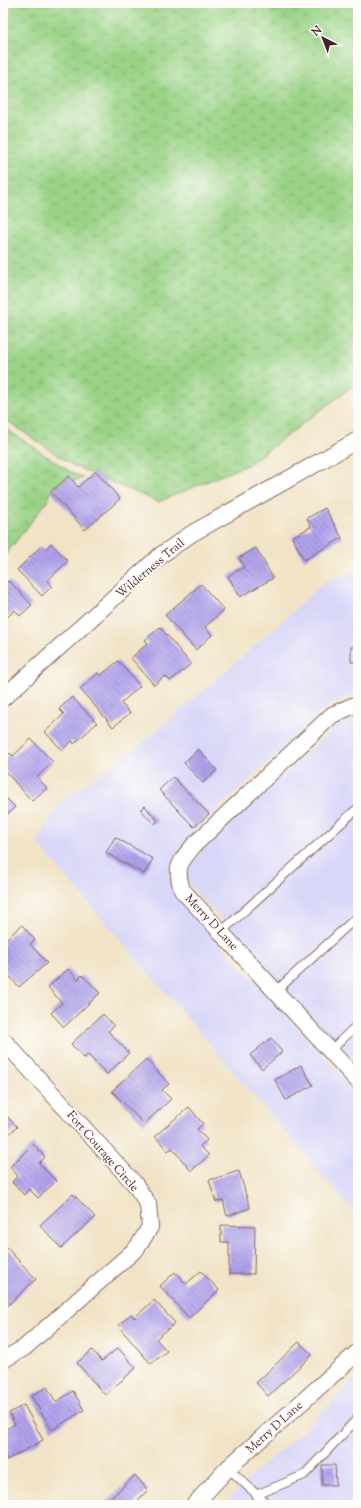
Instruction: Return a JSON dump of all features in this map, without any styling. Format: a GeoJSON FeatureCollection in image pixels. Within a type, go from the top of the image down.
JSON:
{"type":"FeatureCollection","features":[{"type":"Feature","properties":{"kind":"street","name":"Wilderness Trail"},"geometry":{"type":"LineString","coordinates":[[3,698],[161,555],[191,534],[358,440]]}},
{"type":"Feature","properties":{"kind":"street","name":"Merry D Lane"},"geometry":{"type":"LineString","coordinates":[[358,706],[352,706],[332,715],[194,845],[182,859],[178,875],[182,890],[358,1081]]}},
{"type":"Feature","properties":{"kind":"street","name":"Fort Courage Circle"},"geometry":{"type":"LineString","coordinates":[[3,1040],[134,1183],[148,1204],[150,1227],[137,1248],[24,1348],[3,1360]]}},
{"type":"Feature","properties":{"kind":"street","name":"Merry D Lane"},"geometry":{"type":"LineString","coordinates":[[194,1505],[228,1468],[358,1352]]}},
{"type":"Feature","properties":{"kind":"lane"},"geometry":{"type":"LineString","coordinates":[[221,932],[358,808]]}},
{"type":"Feature","properties":{"kind":"lane"},"geometry":{"type":"LineString","coordinates":[[276,991],[358,916]]}},
{"type":"Feature","properties":{"kind":"lane"},"geometry":{"type":"LineString","coordinates":[[330,1051],[358,1024]]}},
{"type":"Feature","properties":{"kind":"lane"},"geometry":{"type":"LineString","coordinates":[[256,1495],[304,1475],[358,1418]]}},
{"type":"Feature","properties":{"kind":"lane"},"geometry":{"type":"LineString","coordinates":[[228,1468],[268,1505]]}},
{"type":"Feature","properties":{"kind":"shaded area"},"geometry":{"type":"Polygon","coordinates":[[[358,569],[358,697],[347,697],[326,708],[187,838],[174,856],[169,877],[176,896],[358,1093],[358,1217],[37,843],[60,803],[142,743],[240,659],[325,582],[358,569]]]}},
{"type":"Feature","properties":{"kind":"shaded area"},"geometry":{"type":"Polygon","coordinates":[[[354,715],[358,715],[358,1068],[190,886],[187,876],[191,864],[201,851],[338,723],[354,715]]]}},
{"type":"Feature","properties":{"kind":"shaded area"},"geometry":{"type":"Polygon","coordinates":[[[358,1376],[358,1505],[224,1505],[252,1475],[304,1430],[358,1376]]]}},
{"type":"Feature","properties":{"kind":"green space"},"geometry":{"type":"Polygon","coordinates":[[[3,3],[358,3],[358,382],[249,464],[158,502],[74,466],[3,418],[3,3]]]}},
{"type":"Feature","properties":{"kind":"green space"},"geometry":{"type":"Polygon","coordinates":[[[3,427],[71,472],[84,478],[52,487],[49,499],[3,558],[3,427]]]}},
{"type":"Feature","properties":{"kind":"building"},"geometry":{"type":"Polygon","coordinates":[[[96,471],[120,499],[85,530],[51,492],[69,476],[78,487],[96,471]]]}},
{"type":"Feature","properties":{"kind":"building"},"geometry":{"type":"Polygon","coordinates":[[[325,508],[342,538],[304,560],[292,537],[311,527],[307,518],[325,508]]]}},
{"type":"Feature","properties":{"kind":"building"},"geometry":{"type":"Polygon","coordinates":[[[51,543],[68,561],[47,581],[52,586],[42,596],[17,570],[40,547],[44,551],[51,543]]]}},
{"type":"Feature","properties":{"kind":"building"},"geometry":{"type":"Polygon","coordinates":[[[256,548],[273,578],[240,597],[228,576],[244,567],[239,558],[256,548]]]}},
{"type":"Feature","properties":{"kind":"building"},"geometry":{"type":"Polygon","coordinates":[[[3,580],[6,583],[9,581],[32,605],[20,616],[15,610],[3,621],[3,580]]]}},
{"type":"Feature","properties":{"kind":"building"},"geometry":{"type":"Polygon","coordinates":[[[201,584],[224,610],[205,627],[212,635],[196,650],[165,615],[201,584]]]}},
{"type":"Feature","properties":{"kind":"building"},"geometry":{"type":"Polygon","coordinates":[[[160,627],[191,664],[170,681],[165,676],[154,685],[131,658],[148,643],[145,640],[160,627]]]}},
{"type":"Feature","properties":{"kind":"building"},"geometry":{"type":"Polygon","coordinates":[[[351,647],[358,647],[358,662],[351,662],[351,647]]]}},
{"type":"Feature","properties":{"kind":"building"},"geometry":{"type":"Polygon","coordinates":[[[118,661],[140,686],[121,703],[130,713],[113,727],[80,689],[98,673],[100,676],[118,661]]]}},
{"type":"Feature","properties":{"kind":"building"},"geometry":{"type":"Polygon","coordinates":[[[72,697],[97,723],[74,744],[72,741],[62,750],[45,732],[64,714],[59,709],[72,697]]]}},
{"type":"Feature","properties":{"kind":"building"},"geometry":{"type":"Polygon","coordinates":[[[31,739],[53,762],[37,777],[47,788],[32,801],[3,769],[3,760],[10,753],[13,756],[31,739]]]}},
{"type":"Feature","properties":{"kind":"building"},"geometry":{"type":"Polygon","coordinates":[[[198,749],[217,770],[203,783],[184,763],[198,749]]]}},
{"type":"Feature","properties":{"kind":"building"},"geometry":{"type":"Polygon","coordinates":[[[173,777],[209,814],[194,827],[159,790],[173,777]]]}},
{"type":"Feature","properties":{"kind":"building"},"geometry":{"type":"Polygon","coordinates":[[[3,795],[15,807],[3,818],[3,795]]]}},
{"type":"Feature","properties":{"kind":"building"},"geometry":{"type":"Polygon","coordinates":[[[145,806],[158,821],[154,824],[141,810],[145,806]]]}},
{"type":"Feature","properties":{"kind":"building"},"geometry":{"type":"Polygon","coordinates":[[[115,837],[153,859],[144,874],[106,853],[115,837]]]}},
{"type":"Feature","properties":{"kind":"building"},"geometry":{"type":"Polygon","coordinates":[[[22,925],[35,940],[30,944],[47,963],[19,987],[3,969],[3,942],[22,925]]]}},
{"type":"Feature","properties":{"kind":"building"},"geometry":{"type":"Polygon","coordinates":[[[68,969],[78,980],[82,975],[100,993],[64,1027],[51,1013],[62,1003],[48,987],[68,969]]]}},
{"type":"Feature","properties":{"kind":"building"},"geometry":{"type":"Polygon","coordinates":[[[103,1014],[114,1026],[108,1031],[129,1053],[107,1074],[88,1055],[84,1058],[71,1044],[103,1014]]]}},
{"type":"Feature","properties":{"kind":"building"},"geometry":{"type":"Polygon","coordinates":[[[271,1038],[282,1052],[262,1069],[250,1055],[271,1038]]]}},
{"type":"Feature","properties":{"kind":"building"},"geometry":{"type":"Polygon","coordinates":[[[146,1059],[169,1084],[162,1090],[171,1099],[144,1124],[112,1091],[146,1059]]]}},
{"type":"Feature","properties":{"kind":"building"},"geometry":{"type":"Polygon","coordinates":[[[301,1065],[313,1085],[286,1100],[275,1080],[301,1065]]]}},
{"type":"Feature","properties":{"kind":"building"},"geometry":{"type":"Polygon","coordinates":[[[189,1107],[203,1124],[197,1129],[207,1140],[200,1146],[209,1155],[191,1171],[172,1148],[168,1151],[155,1136],[189,1107]]]}},
{"type":"Feature","properties":{"kind":"building"},"geometry":{"type":"Polygon","coordinates":[[[3,1112],[17,1127],[3,1139],[3,1112]]]}},
{"type":"Feature","properties":{"kind":"building"},"geometry":{"type":"Polygon","coordinates":[[[33,1144],[45,1157],[39,1163],[56,1181],[38,1198],[29,1189],[24,1195],[12,1182],[18,1176],[10,1167],[33,1144]]]}},
{"type":"Feature","properties":{"kind":"building"},"geometry":{"type":"Polygon","coordinates":[[[239,1171],[250,1208],[227,1216],[223,1200],[216,1202],[209,1180],[239,1171]]]}},
{"type":"Feature","properties":{"kind":"building"},"geometry":{"type":"Polygon","coordinates":[[[73,1194],[95,1217],[61,1248],[40,1225],[73,1194]]]}},
{"type":"Feature","properties":{"kind":"building"},"geometry":{"type":"Polygon","coordinates":[[[221,1225],[255,1226],[254,1274],[229,1274],[229,1242],[221,1242],[221,1225]]]}},
{"type":"Feature","properties":{"kind":"building"},"geometry":{"type":"Polygon","coordinates":[[[7,1248],[36,1279],[3,1310],[3,1252],[7,1248]]]}},
{"type":"Feature","properties":{"kind":"building"},"geometry":{"type":"Polygon","coordinates":[[[201,1271],[219,1290],[189,1318],[160,1286],[175,1272],[186,1284],[201,1271]]]}},
{"type":"Feature","properties":{"kind":"building"},"geometry":{"type":"Polygon","coordinates":[[[154,1300],[175,1323],[156,1339],[167,1351],[151,1364],[118,1326],[131,1314],[134,1318],[154,1300]]]}},
{"type":"Feature","properties":{"kind":"building"},"geometry":{"type":"Polygon","coordinates":[[[299,1342],[312,1355],[268,1396],[256,1383],[299,1342]]]}},
{"type":"Feature","properties":{"kind":"building"},"geometry":{"type":"Polygon","coordinates":[[[118,1348],[136,1368],[105,1395],[77,1363],[92,1350],[102,1361],[118,1348]]]}},
{"type":"Feature","properties":{"kind":"building"},"geometry":{"type":"Polygon","coordinates":[[[47,1387],[56,1402],[73,1391],[84,1410],[52,1430],[31,1396],[47,1387]]]}},
{"type":"Feature","properties":{"kind":"building"},"geometry":{"type":"Polygon","coordinates":[[[24,1405],[43,1440],[7,1460],[3,1451],[3,1431],[15,1424],[9,1413],[24,1405]]]}},
{"type":"Feature","properties":{"kind":"building"},"geometry":{"type":"Polygon","coordinates":[[[322,1465],[335,1465],[336,1485],[322,1485],[322,1465]]]}},
{"type":"Feature","properties":{"kind":"building"},"geometry":{"type":"Polygon","coordinates":[[[135,1475],[148,1490],[134,1504],[135,1505],[104,1505],[135,1475]]]}}]}
